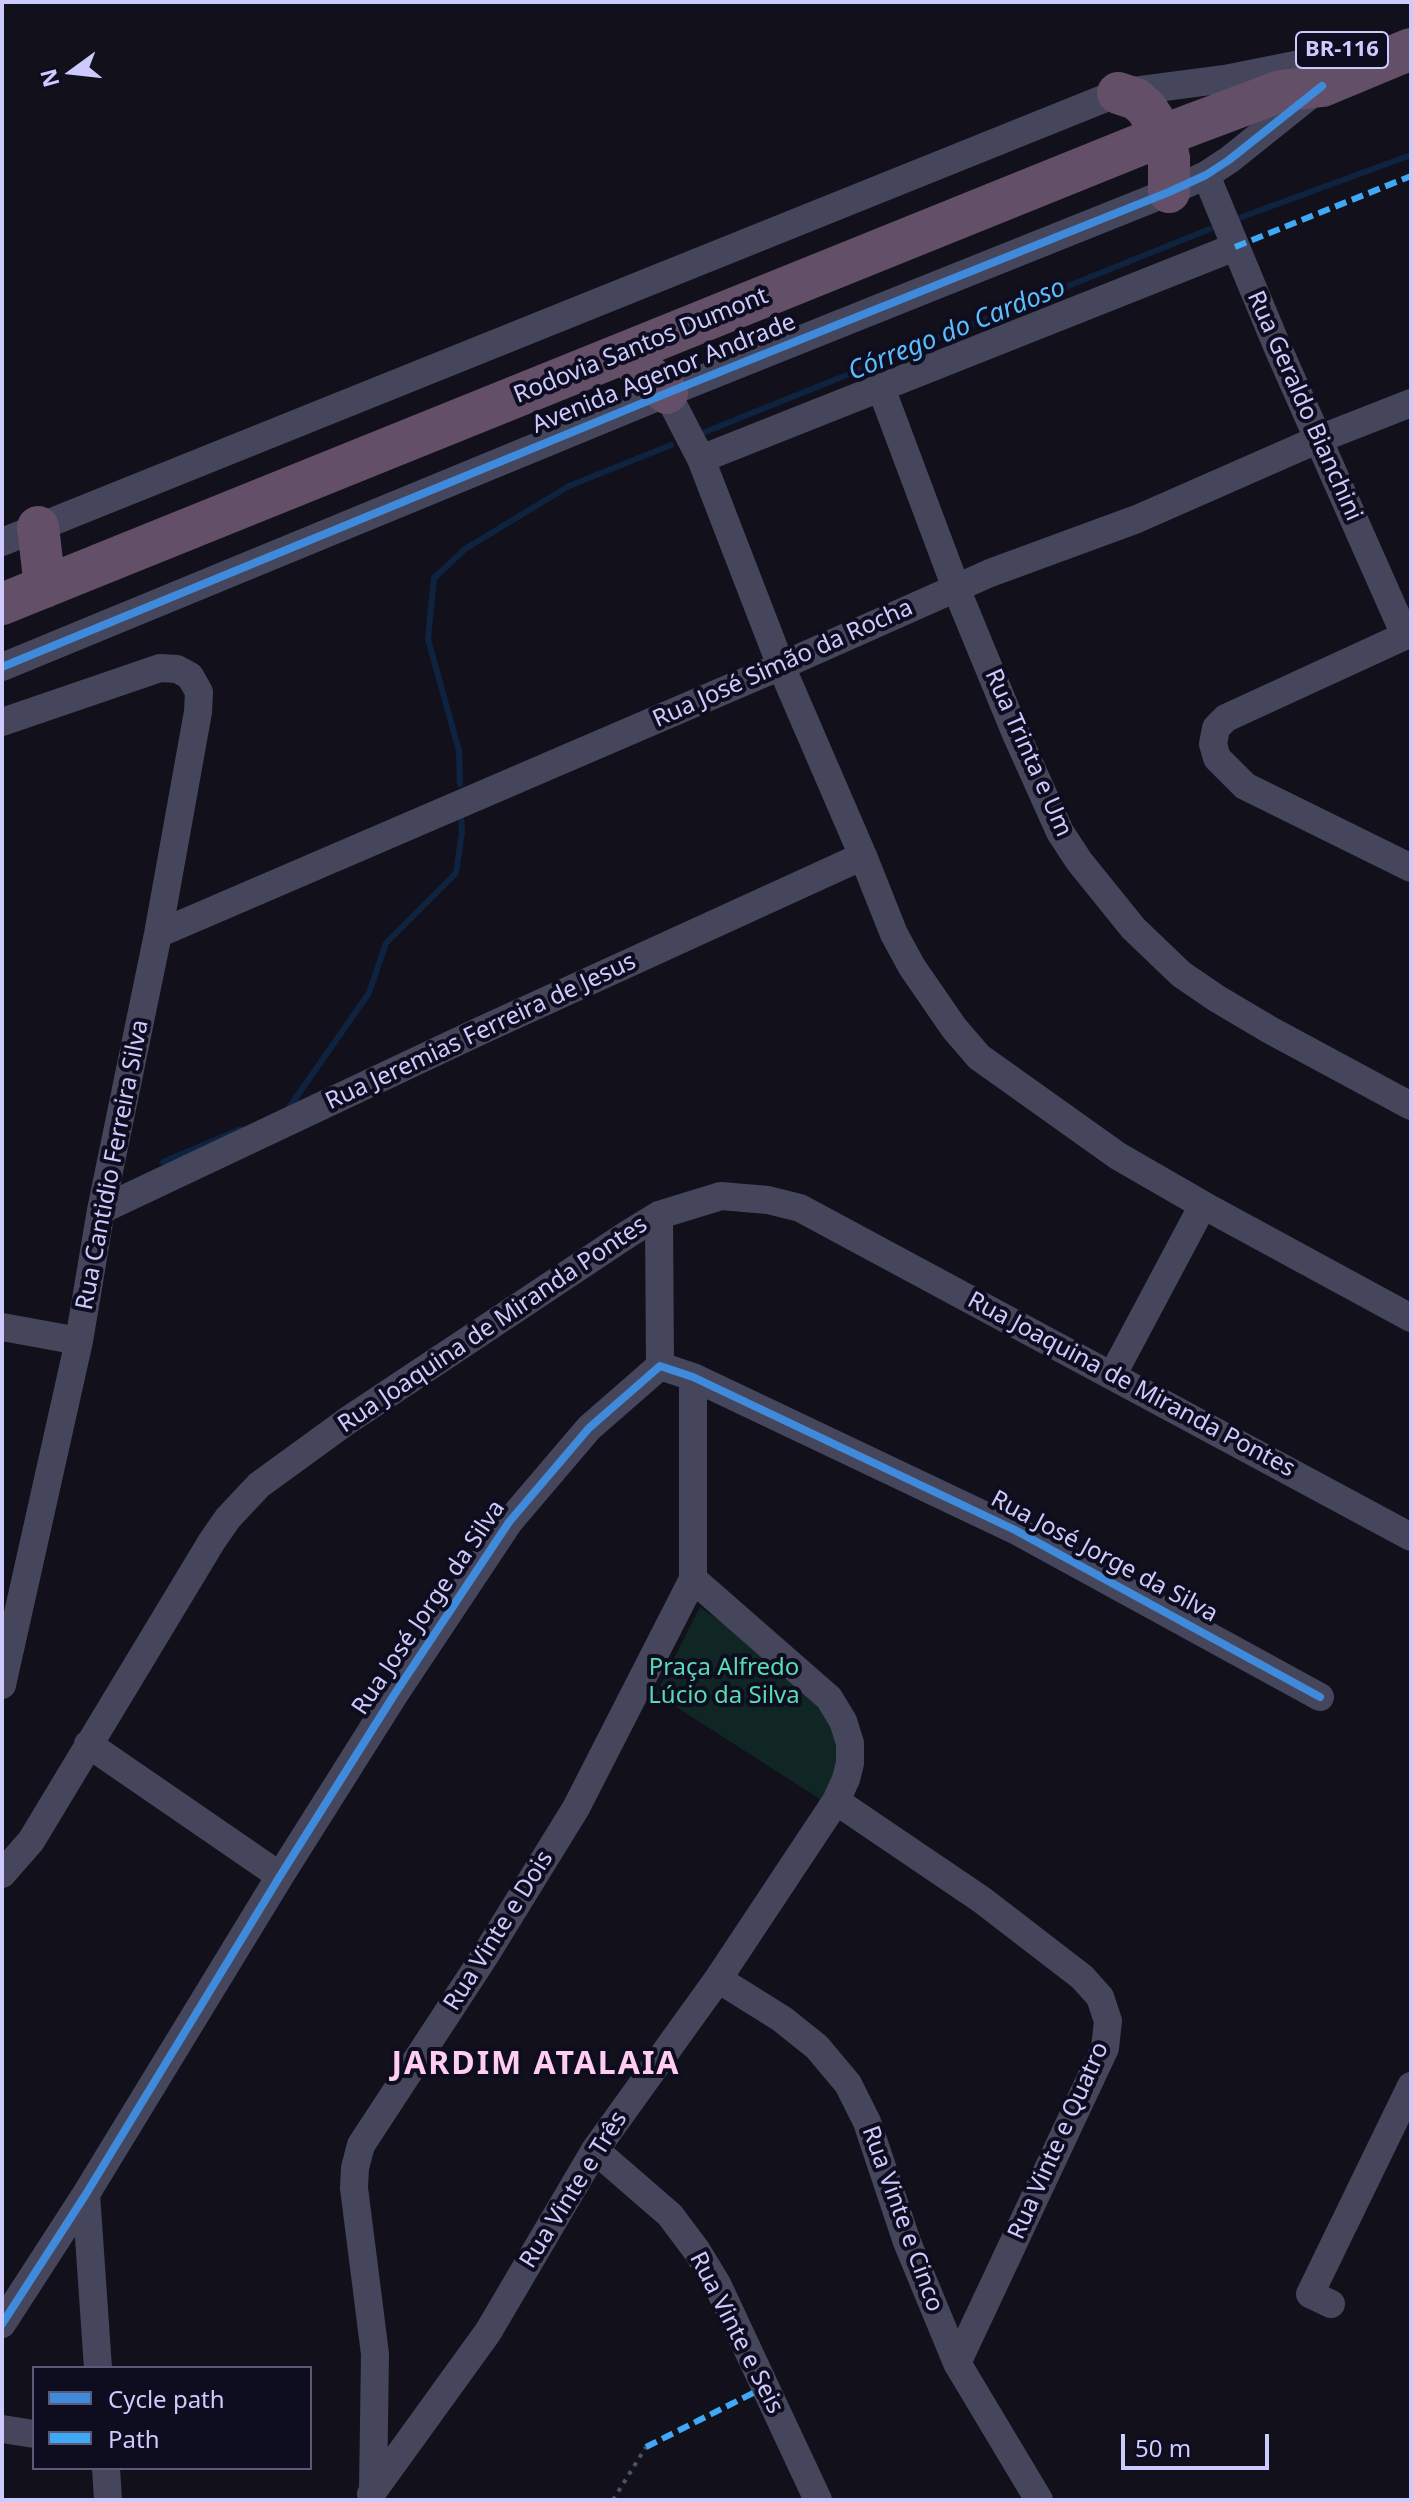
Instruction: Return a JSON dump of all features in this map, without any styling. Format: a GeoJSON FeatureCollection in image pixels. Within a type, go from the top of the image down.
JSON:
{"type":"FeatureCollection","features":[{"type":"Feature","properties":{"kind":"highway","name":"Rodovia Santos Dumont"},"geometry":{"type":"LineString","coordinates":[[2,604],[1164,135],[1281,91],[1411,21]]}},
{"type":"Feature","properties":{"kind":"highway","name":"Rodovia Santos Dumont"},"geometry":{"type":"LineString","coordinates":[[1319,73],[1411,49]]}},
{"type":"Feature","properties":{"kind":"highway"},"geometry":{"type":"LineString","coordinates":[[1118,93],[1136,99],[1146,108],[1164,135],[1170,166],[1187,184]]}},
{"type":"Feature","properties":{"kind":"highway"},"geometry":{"type":"LineString","coordinates":[[624,353],[667,393]]}},
{"type":"Feature","properties":{"kind":"highway"},"geometry":{"type":"LineString","coordinates":[[20,534],[45,587]]}},
{"type":"Feature","properties":{"kind":"street"},"geometry":{"type":"LineString","coordinates":[[20,534],[1118,93],[1225,79],[1319,73]]}},
{"type":"Feature","properties":{"kind":"street","name":"Avenida Agenor Andrade"},"geometry":{"type":"LineString","coordinates":[[2,667],[667,393],[1187,184],[1229,160],[1319,73]]}},
{"type":"Feature","properties":{"kind":"street","name":"Rua Geraldo Bianchini"},"geometry":{"type":"LineString","coordinates":[[1187,184],[1235,247],[1408,634]]}},
{"type":"Feature","properties":{"kind":"street"},"geometry":{"type":"LineString","coordinates":[[701,459],[1235,247]]}},
{"type":"Feature","properties":{"kind":"street","name":"Rua Trinta e Um"},"geometry":{"type":"LineString","coordinates":[[881,388],[956,588],[1016,734],[1060,832],[1079,861],[1133,928],[1181,974],[1216,998],[1411,1106]]}},
{"type":"Feature","properties":{"kind":"street"},"geometry":{"type":"LineString","coordinates":[[667,393],[701,459],[781,666],[894,934],[912,967],[954,1028],[979,1057],[1118,1156],[1411,1318]]}},
{"type":"Feature","properties":{"kind":"street","name":"Rua José Simão da Rocha"},"geometry":{"type":"LineString","coordinates":[[158,934],[990,573],[1137,519],[1319,439],[1411,403]]}},
{"type":"Feature","properties":{"kind":"street"},"geometry":{"type":"LineString","coordinates":[[1405,859],[1245,786],[1217,758],[1213,744],[1216,728],[1226,718],[1408,634]]}},
{"type":"Feature","properties":{"kind":"street","name":"Rua Cantidio Ferreira Silva"},"geometry":{"type":"LineString","coordinates":[[2,722],[160,668],[177,669],[190,676],[199,692],[158,934],[101,1210],[79,1341],[2,1685]]}},
{"type":"Feature","properties":{"kind":"street","name":"Rua Jeremias Ferreira de Jesus"},"geometry":{"type":"LineString","coordinates":[[101,1210],[863,856]]}},
{"type":"Feature","properties":{"kind":"street","name":"Rua Joaquina de Miranda Pontes"},"geometry":{"type":"LineString","coordinates":[[2,1874],[31,1841],[212,1541],[228,1518],[259,1485],[347,1421],[659,1215],[721,1196],[768,1200],[800,1208],[1411,1537]]}},
{"type":"Feature","properties":{"kind":"street"},"geometry":{"type":"LineString","coordinates":[[1112,1376],[1203,1205]]}},
{"type":"Feature","properties":{"kind":"street"},"geometry":{"type":"LineString","coordinates":[[659,1215],[660,1366]]}},
{"type":"Feature","properties":{"kind":"street"},"geometry":{"type":"LineString","coordinates":[[2,1327],[79,1341]]}},
{"type":"Feature","properties":{"kind":"street","name":"Rua José Jorge da Silva"},"geometry":{"type":"LineString","coordinates":[[2,2324],[86,2194],[394,1695],[509,1522],[589,1428],[660,1366],[693,1377],[1015,1530],[1320,1697]]}},
{"type":"Feature","properties":{"kind":"street","name":"Rua Vinte e Dois"},"geometry":{"type":"LineString","coordinates":[[370,2495],[375,2354],[354,2188],[361,2145],[486,1954],[576,1808],[693,1579],[693,1377]]}},
{"type":"Feature","properties":{"kind":"street"},"geometry":{"type":"LineString","coordinates":[[693,1579],[829,1698],[843,1721],[850,1743],[850,1763],[836,1801]]}},
{"type":"Feature","properties":{"kind":"street"},"geometry":{"type":"LineString","coordinates":[[88,1744],[280,1876]]}},
{"type":"Feature","properties":{"kind":"street","name":"Rua Vinte e Três"},"geometry":{"type":"LineString","coordinates":[[370,2495],[488,2332],[595,2150],[718,1979],[836,1801]]}},
{"type":"Feature","properties":{"kind":"street","name":"Rua Vinte e Quatro"},"geometry":{"type":"LineString","coordinates":[[836,1801],[982,1900],[1082,1977],[1100,1997],[1108,2021],[1105,2048],[957,2363]]}},
{"type":"Feature","properties":{"kind":"street","name":"Rua Vinte e Cinco"},"geometry":{"type":"LineString","coordinates":[[718,1979],[782,2019],[817,2047],[848,2084],[867,2122],[907,2242],[957,2363],[1039,2500]]}},
{"type":"Feature","properties":{"kind":"street"},"geometry":{"type":"LineString","coordinates":[[1331,2304],[1310,2294],[1411,2086]]}},
{"type":"Feature","properties":{"kind":"street","name":"Rua Vinte e Seis"},"geometry":{"type":"LineString","coordinates":[[595,2150],[670,2215],[697,2251],[717,2284],[818,2500]]}},
{"type":"Feature","properties":{"kind":"street"},"geometry":{"type":"LineString","coordinates":[[86,2194],[98,2366]]}},
{"type":"Feature","properties":{"kind":"street"},"geometry":{"type":"LineString","coordinates":[[2,2429],[32,2434]]}},
{"type":"Feature","properties":{"kind":"street"},"geometry":{"type":"LineString","coordinates":[[106,2470],[108,2500]]}},
{"type":"Feature","properties":{"kind":"path"},"geometry":{"type":"LineString","coordinates":[[613,2500],[646,2447]]}},
{"type":"Feature","properties":{"kind":"green space","name":"Praça Alfredo Lúcio da Silva"},"geometry":{"type":"Polygon","coordinates":[[[700,1607],[739,1634],[827,1710],[837,1745],[835,1775],[823,1801],[656,1694],[700,1607]]]}},
{"type":"Feature","properties":{"kind":"waterway","name":"Córrego do Cardoso"},"geometry":{"type":"LineString","coordinates":[[1239,218],[1411,155]]}},
{"type":"Feature","properties":{"kind":"waterway","name":"Córrego do Cardoso"},"geometry":{"type":"LineString","coordinates":[[705,432],[1210,229]]}},
{"type":"Feature","properties":{"kind":"waterway","name":"Córrego do Cardoso"},"geometry":{"type":"LineString","coordinates":[[460,784],[459,751],[428,639],[434,578],[465,549],[569,486],[671,445]]}},
{"type":"Feature","properties":{"kind":"waterway","name":"Córrego do Cardoso"},"geometry":{"type":"LineString","coordinates":[[288,1109],[369,993],[386,943],[456,873],[461,818]]}},
{"type":"Feature","properties":{"kind":"waterway","name":"Córrego do Cardoso"},"geometry":{"type":"LineString","coordinates":[[163,1162],[241,1129]]}},
{"type":"Feature","properties":{"kind":"marked path"},"geometry":{"type":"LineString","coordinates":[[1235,247],[1411,176]]}},
{"type":"Feature","properties":{"kind":"marked path"},"geometry":{"type":"LineString","coordinates":[[646,2447],[765,2387]]}},
{"type":"Feature","properties":{"kind":"cycle path"},"geometry":{"type":"LineString","coordinates":[[2,667],[667,393],[1169,192],[1206,175],[1229,160],[1322,86]]}},
{"type":"Feature","properties":{"kind":"cycle path"},"geometry":{"type":"LineString","coordinates":[[2,2324],[86,2194],[394,1695],[509,1522],[589,1428],[660,1366],[693,1377],[1015,1530],[1320,1697]]}},
{"type":"Feature","properties":{"kind":"district","name":"JARDIM ATALAIA"},"geometry":{"type":"Point","coordinates":[536,2065]}}]}
